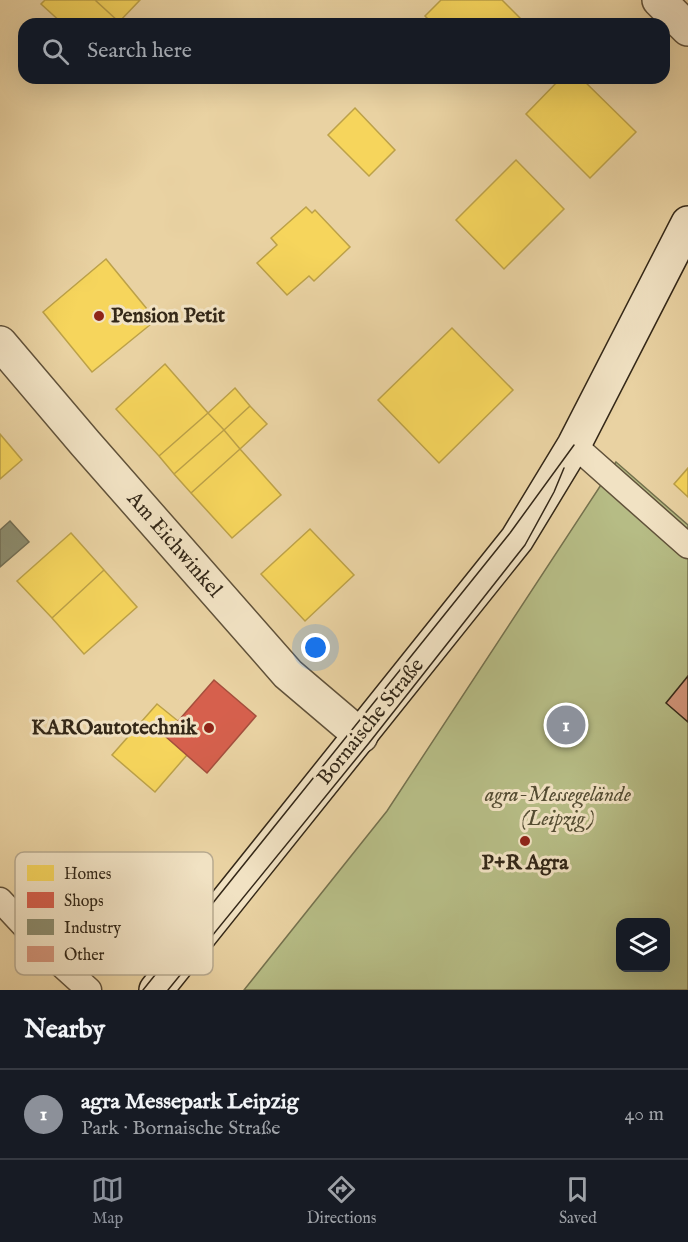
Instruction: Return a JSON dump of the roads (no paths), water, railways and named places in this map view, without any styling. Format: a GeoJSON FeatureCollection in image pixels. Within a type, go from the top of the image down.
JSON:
{"type":"FeatureCollection","features":[{"type":"Feature","properties":{"kind":"main road"},"geometry":{"type":"LineString","coordinates":[[659,0],[688,28]]}},
{"type":"Feature","properties":{"kind":"main road","name":"Bornaische Straße"},"geometry":{"type":"LineString","coordinates":[[213,919],[517,538],[574,445],[688,223]]}},
{"type":"Feature","properties":{"kind":"main road","name":"Am Eichwinkel"},"geometry":{"type":"LineString","coordinates":[[0,343],[288,674],[360,736]]}},
{"type":"Feature","properties":{"kind":"main road","name":"Bornaische Straße"},"geometry":{"type":"LineString","coordinates":[[156,990],[168,975]]}},
{"type":"Feature","properties":{"kind":"lane"},"geometry":{"type":"LineString","coordinates":[[574,445],[688,546]]}},
{"type":"Feature","properties":{"kind":"lane"},"geometry":{"type":"LineString","coordinates":[[0,900],[15,916]]}},
{"type":"Feature","properties":{"kind":"lane"},"geometry":{"type":"LineString","coordinates":[[73,975],[89,990]]}},
{"type":"Feature","properties":{"kind":"tram line"},"geometry":{"type":"LineString","coordinates":[[213,903],[510,533],[574,445]]}},
{"type":"Feature","properties":{"kind":"tram line"},"geometry":{"type":"LineString","coordinates":[[213,935],[369,743],[525,545],[554,492],[564,468]]}},
{"type":"Feature","properties":{"kind":"tram line"},"geometry":{"type":"LineString","coordinates":[[143,990],[155,975]]}},
{"type":"Feature","properties":{"kind":"tram line"},"geometry":{"type":"LineString","coordinates":[[168,990],[180,975]]}},
{"type":"Feature","properties":{"kind":"place","name":"Pension Petit"},"geometry":{"type":"Point","coordinates":[99,316]}},
{"type":"Feature","properties":{"kind":"place","name":"agra Messepark Leipzig"},"geometry":{"type":"Point","coordinates":[566,725]}},
{"type":"Feature","properties":{"kind":"place","name":"KAROautotechnik"},"geometry":{"type":"Point","coordinates":[209,728]}},
{"type":"Feature","properties":{"kind":"place","name":"P+R Agra"},"geometry":{"type":"Point","coordinates":[525,841]}},
{"type":"Feature","properties":{"kind":"park label","name":"agra-Messegelände (Leipzig)"},"geometry":{"type":"Point","coordinates":[558,807]}}]}
